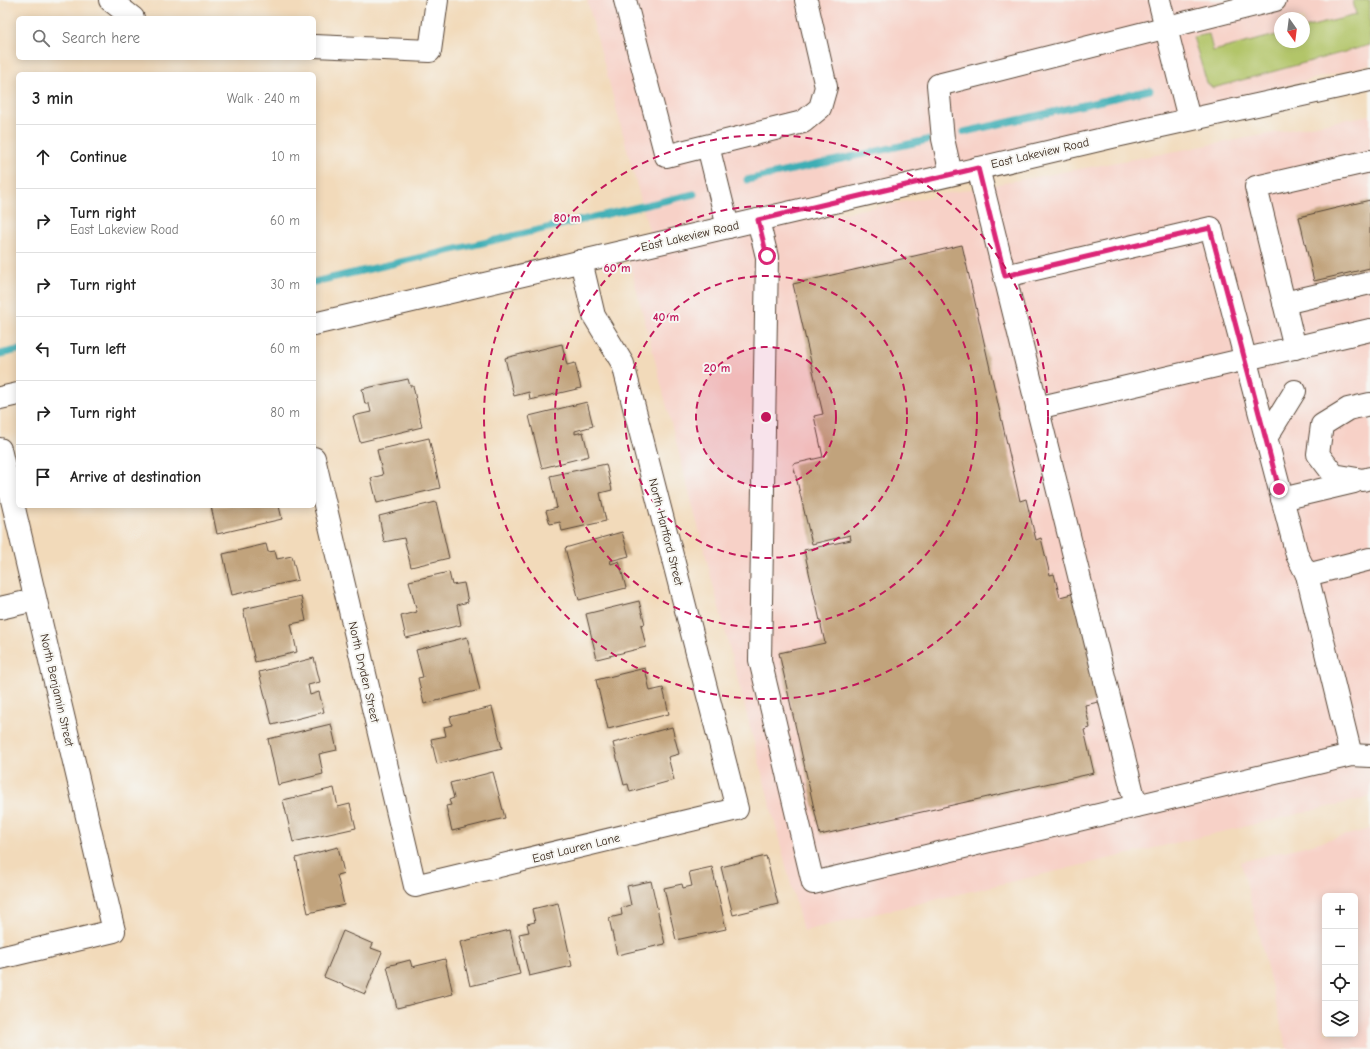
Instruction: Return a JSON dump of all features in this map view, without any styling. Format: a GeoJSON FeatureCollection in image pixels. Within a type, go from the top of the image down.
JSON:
{"type":"FeatureCollection","features":[{"type":"Feature","properties":{"kind":"street"},"geometry":{"type":"LineString","coordinates":[[110,0],[130,16]]}},
{"type":"Feature","properties":{"kind":"street"},"geometry":{"type":"LineString","coordinates":[[316,46],[430,51],[437,0]]}},
{"type":"Feature","properties":{"kind":"street"},"geometry":{"type":"LineString","coordinates":[[625,0],[666,156],[803,122],[820,108],[826,87],[806,0]]}},
{"type":"Feature","properties":{"kind":"street"},"geometry":{"type":"LineString","coordinates":[[1159,0],[1189,120]]}},
{"type":"Feature","properties":{"kind":"street"},"geometry":{"type":"LineString","coordinates":[[951,174],[943,139],[938,85],[1275,0]]}},
{"type":"Feature","properties":{"kind":"street","name":"East Lakeview Road"},"geometry":{"type":"LineString","coordinates":[[316,324],[951,174],[1370,80]]}},
{"type":"Feature","properties":{"kind":"street"},"geometry":{"type":"LineString","coordinates":[[708,146],[728,227]]}},
{"type":"Feature","properties":{"kind":"street"},"geometry":{"type":"LineString","coordinates":[[1295,348],[1256,187],[1370,161]]}},
{"type":"Feature","properties":{"kind":"street"},"geometry":{"type":"LineString","coordinates":[[978,168],[1136,806]]}},
{"type":"Feature","properties":{"kind":"street"},"geometry":{"type":"LineString","coordinates":[[758,220],[767,256],[760,660],[813,882],[1361,755],[1307,575],[1297,555],[1210,228],[1005,276]]}},
{"type":"Feature","properties":{"kind":"street","name":"North Hartford Street"},"geometry":{"type":"LineString","coordinates":[[581,261],[594,316],[622,364],[737,809]]}},
{"type":"Feature","properties":{"kind":"street"},"geometry":{"type":"LineString","coordinates":[[1284,303],[1370,283]]}},
{"type":"Feature","properties":{"kind":"street"},"geometry":{"type":"LineString","coordinates":[[1038,408],[1370,330]]}},
{"type":"Feature","properties":{"kind":"street"},"geometry":{"type":"LineString","coordinates":[[1266,438],[1295,391]]}},
{"type":"Feature","properties":{"kind":"street"},"geometry":{"type":"LineString","coordinates":[[0,398],[16,394]]}},
{"type":"Feature","properties":{"kind":"street"},"geometry":{"type":"LineString","coordinates":[[1318,490],[1318,454],[1322,425],[1348,409],[1370,404]]}},
{"type":"Feature","properties":{"kind":"street","name":"North Benjamin Street"},"geometry":{"type":"LineString","coordinates":[[0,449],[114,932],[0,958]]}},
{"type":"Feature","properties":{"kind":"street"},"geometry":{"type":"LineString","coordinates":[[1318,454],[1334,476],[1367,479]]}},
{"type":"Feature","properties":{"kind":"street","name":"North Dryden Street"},"geometry":{"type":"LineString","coordinates":[[316,466],[415,886]]}},
{"type":"Feature","properties":{"kind":"street"},"geometry":{"type":"LineString","coordinates":[[1282,499],[1367,479]]}},
{"type":"Feature","properties":{"kind":"street"},"geometry":{"type":"LineString","coordinates":[[1307,575],[1370,559]]}},
{"type":"Feature","properties":{"kind":"street"},"geometry":{"type":"LineString","coordinates":[[0,608],[35,600]]}},
{"type":"Feature","properties":{"kind":"street","name":"East Lauren Lane"},"geometry":{"type":"LineString","coordinates":[[415,886],[737,809]]}},
{"type":"Feature","properties":{"kind":"shaded area"},"geometry":{"type":"Polygon","coordinates":[[[587,0],[1370,0],[1370,65],[652,242],[587,0]]]}},
{"type":"Feature","properties":{"kind":"shaded area"},"geometry":{"type":"Polygon","coordinates":[[[1370,115],[1370,797],[803,931],[627,253],[1370,115]]]}},
{"type":"Feature","properties":{"kind":"shaded area"},"geometry":{"type":"Polygon","coordinates":[[[1370,829],[1370,1049],[1287,1049],[1241,862],[1370,829]]]}},
{"type":"Feature","properties":{"kind":"green space"},"geometry":{"type":"Polygon","coordinates":[[[1353,0],[1370,0],[1370,45],[1213,88],[1207,83],[1193,37],[1209,34],[1213,51],[1274,36],[1274,48],[1310,48],[1310,26],[1356,15],[1353,0]]]}},
{"type":"Feature","properties":{"kind":"building"},"geometry":{"type":"Polygon","coordinates":[[[1370,200],[1370,268],[1314,281],[1299,217],[1370,200]]]}},
{"type":"Feature","properties":{"kind":"building"},"geometry":{"type":"Polygon","coordinates":[[[962,245],[1020,501],[1026,499],[1036,540],[1041,538],[1050,575],[1054,574],[1060,597],[1079,592],[1103,701],[1085,705],[1090,728],[1084,730],[1094,773],[820,835],[779,653],[825,643],[804,550],[851,540],[850,535],[812,544],[793,464],[823,457],[814,416],[823,414],[793,284],[962,245]]]}},
{"type":"Feature","properties":{"kind":"building"},"geometry":{"type":"Polygon","coordinates":[[[562,344],[567,365],[575,363],[581,388],[530,400],[529,392],[514,396],[505,358],[562,344]]]}},
{"type":"Feature","properties":{"kind":"building"},"geometry":{"type":"Polygon","coordinates":[[[408,379],[410,386],[413,386],[422,427],[360,442],[353,416],[371,412],[369,404],[365,404],[362,389],[408,379]]]}},
{"type":"Feature","properties":{"kind":"building"},"geometry":{"type":"Polygon","coordinates":[[[587,402],[593,426],[575,431],[575,434],[583,432],[589,456],[542,468],[529,416],[587,402]]]}},
{"type":"Feature","properties":{"kind":"building"},"geometry":{"type":"Polygon","coordinates":[[[429,438],[440,488],[377,503],[371,478],[383,475],[377,450],[429,438]]]}},
{"type":"Feature","properties":{"kind":"building"},"geometry":{"type":"Polygon","coordinates":[[[606,464],[612,490],[600,493],[606,521],[562,531],[560,522],[550,524],[546,511],[557,508],[550,476],[606,464]]]}},
{"type":"Feature","properties":{"kind":"building"},"geometry":{"type":"Polygon","coordinates":[[[436,502],[449,558],[411,567],[404,538],[384,542],[379,516],[436,502]]]}},
{"type":"Feature","properties":{"kind":"building"},"geometry":{"type":"Polygon","coordinates":[[[211,508],[279,508],[282,519],[217,534],[211,508]]]}},
{"type":"Feature","properties":{"kind":"building"},"geometry":{"type":"Polygon","coordinates":[[[622,532],[629,556],[610,561],[611,564],[619,561],[626,588],[579,600],[565,548],[622,532]]]}},
{"type":"Feature","properties":{"kind":"building"},"geometry":{"type":"Polygon","coordinates":[[[266,544],[268,552],[275,551],[277,559],[292,556],[298,580],[232,595],[223,554],[266,544]]]}},
{"type":"Feature","properties":{"kind":"building"},"geometry":{"type":"Polygon","coordinates":[[[449,572],[452,585],[464,583],[468,602],[457,605],[461,625],[406,638],[401,616],[417,612],[409,581],[449,572]]]}},
{"type":"Feature","properties":{"kind":"building"},"geometry":{"type":"Polygon","coordinates":[[[301,596],[306,621],[291,624],[297,652],[255,662],[243,609],[301,596]]]}},
{"type":"Feature","properties":{"kind":"building"},"geometry":{"type":"Polygon","coordinates":[[[639,601],[645,624],[641,625],[646,647],[597,659],[586,614],[639,601]]]}},
{"type":"Feature","properties":{"kind":"building"},"geometry":{"type":"Polygon","coordinates":[[[467,637],[480,690],[424,704],[418,678],[423,677],[416,650],[467,637]]]}},
{"type":"Feature","properties":{"kind":"building"},"geometry":{"type":"Polygon","coordinates":[[[314,658],[320,682],[308,685],[310,695],[319,692],[324,712],[272,725],[259,672],[314,658]]]}},
{"type":"Feature","properties":{"kind":"building"},"geometry":{"type":"Polygon","coordinates":[[[645,668],[650,691],[663,688],[669,714],[608,729],[596,680],[645,668]]]}},
{"type":"Feature","properties":{"kind":"building"},"geometry":{"type":"Polygon","coordinates":[[[492,707],[502,748],[437,764],[431,739],[446,736],[444,727],[452,725],[450,717],[492,707]]]}},
{"type":"Feature","properties":{"kind":"building"},"geometry":{"type":"Polygon","coordinates":[[[331,724],[337,750],[319,754],[323,774],[278,785],[268,739],[331,724]]]}},
{"type":"Feature","properties":{"kind":"building"},"geometry":{"type":"Polygon","coordinates":[[[672,727],[679,754],[668,757],[674,780],[630,792],[628,784],[624,785],[613,743],[672,727]]]}},
{"type":"Feature","properties":{"kind":"building"},"geometry":{"type":"Polygon","coordinates":[[[493,772],[505,818],[452,831],[446,806],[451,805],[449,800],[454,798],[450,783],[493,772]]]}},
{"type":"Feature","properties":{"kind":"building"},"geometry":{"type":"Polygon","coordinates":[[[334,788],[338,807],[350,804],[356,828],[293,842],[283,800],[334,788]]]}},
{"type":"Feature","properties":{"kind":"building"},"geometry":{"type":"Polygon","coordinates":[[[338,847],[344,873],[337,875],[344,905],[308,913],[296,858],[338,847]]]}},
{"type":"Feature","properties":{"kind":"building"},"geometry":{"type":"Polygon","coordinates":[[[766,856],[778,904],[733,915],[721,867],[766,856]]]}},
{"type":"Feature","properties":{"kind":"building"},"geometry":{"type":"Polygon","coordinates":[[[712,867],[726,929],[676,940],[664,888],[682,884],[683,888],[692,886],[689,872],[712,867]]]}},
{"type":"Feature","properties":{"kind":"building"},"geometry":{"type":"Polygon","coordinates":[[[651,881],[665,944],[617,955],[609,918],[622,915],[621,908],[631,905],[627,886],[651,881]]]}},
{"type":"Feature","properties":{"kind":"building"},"geometry":{"type":"Polygon","coordinates":[[[558,903],[572,966],[529,976],[519,934],[529,932],[527,924],[535,922],[532,909],[558,903]]]}},
{"type":"Feature","properties":{"kind":"building"},"geometry":{"type":"Polygon","coordinates":[[[510,930],[520,974],[470,986],[460,942],[510,930]]]}},
{"type":"Feature","properties":{"kind":"building"},"geometry":{"type":"Polygon","coordinates":[[[343,931],[373,944],[371,948],[382,952],[365,994],[324,977],[343,931]]]}},
{"type":"Feature","properties":{"kind":"building"},"geometry":{"type":"Polygon","coordinates":[[[445,959],[453,994],[397,1008],[387,966],[410,960],[412,967],[445,959]]]}},
{"type":"Feature","properties":{"kind":"waterway"},"geometry":{"type":"LineString","coordinates":[[964,132],[1150,90]]}},
{"type":"Feature","properties":{"kind":"waterway"},"geometry":{"type":"LineString","coordinates":[[747,180],[927,140]]}},
{"type":"Feature","properties":{"kind":"waterway"},"geometry":{"type":"LineString","coordinates":[[316,282],[694,194]]}},
{"type":"Feature","properties":{"kind":"waterway"},"geometry":{"type":"LineString","coordinates":[[0,354],[16,350]]}},
{"type":"Feature","properties":{"kind":"route"},"geometry":{"type":"LineString","coordinates":[[767,256],[758,220],[978,168],[1005,276],[1210,228],[1279,489]]}}]}
